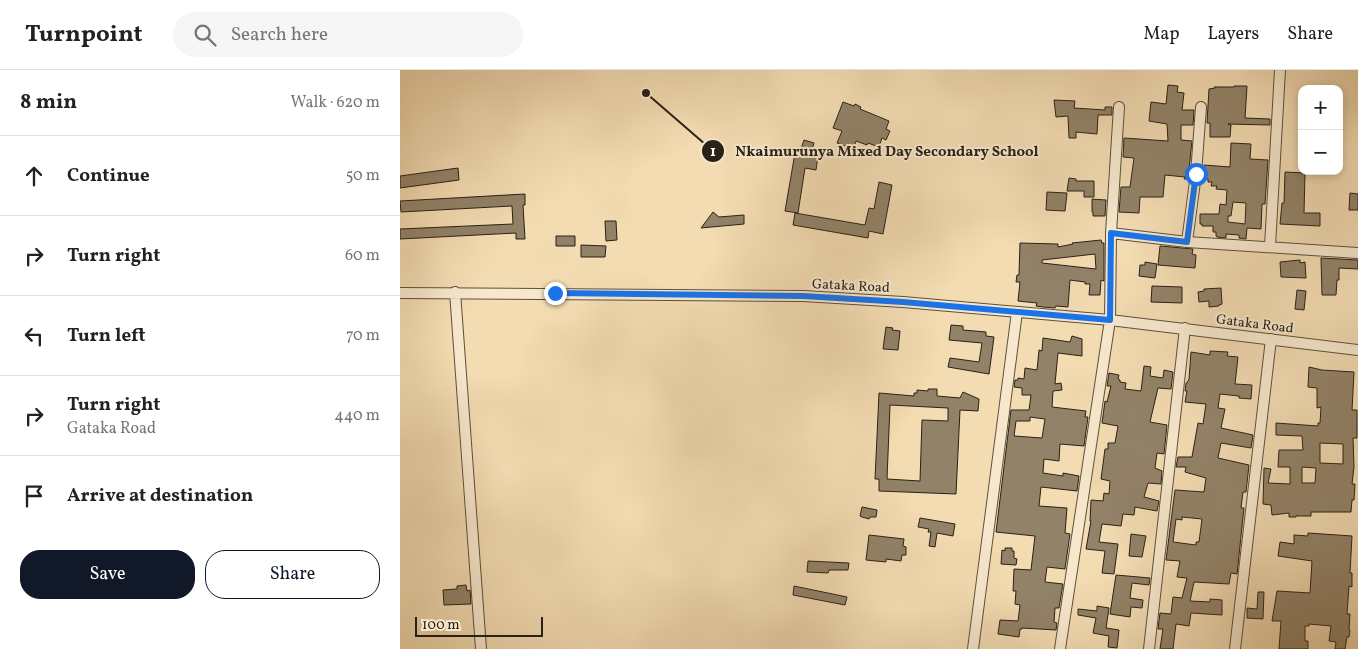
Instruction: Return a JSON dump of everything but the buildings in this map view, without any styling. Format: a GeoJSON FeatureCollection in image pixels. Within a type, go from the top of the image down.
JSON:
{"type":"FeatureCollection","features":[{"type":"Feature","properties":{"kind":"street"},"geometry":{"type":"LineString","coordinates":[[1270,246],[1280,70]]}},
{"type":"Feature","properties":{"kind":"street"},"geometry":{"type":"LineString","coordinates":[[1060,649],[1110,320],[1111,233],[1119,107]]}},
{"type":"Feature","properties":{"kind":"street"},"geometry":{"type":"LineString","coordinates":[[1187,242],[1196,174],[1201,107]]}},
{"type":"Feature","properties":{"kind":"street"},"geometry":{"type":"LineString","coordinates":[[1111,233],[1187,242],[1358,253]]}},
{"type":"Feature","properties":{"kind":"street"},"geometry":{"type":"LineString","coordinates":[[455,292],[480,649]]}},
{"type":"Feature","properties":{"kind":"street","name":"Gataka Road"},"geometry":{"type":"LineString","coordinates":[[400,293],[803,296],[903,302],[1110,320],[1358,350]]}},
{"type":"Feature","properties":{"kind":"street"},"geometry":{"type":"LineString","coordinates":[[973,649],[1017,312]]}},
{"type":"Feature","properties":{"kind":"street"},"geometry":{"type":"LineString","coordinates":[[1149,649],[1185,328]]}},
{"type":"Feature","properties":{"kind":"street"},"geometry":{"type":"LineString","coordinates":[[1235,649],[1271,338]]}},
{"type":"Feature","properties":{"kind":"place","name":"Nkaimurunya Mixed Day Secondary School"},"geometry":{"type":"Point","coordinates":[646,93]}},
{"type":"Feature","properties":{"kind":"route"},"geometry":{"type":"LineString","coordinates":[[555,293],[803,296],[903,302],[1110,320],[1111,233],[1187,242],[1196,174]]}}]}
